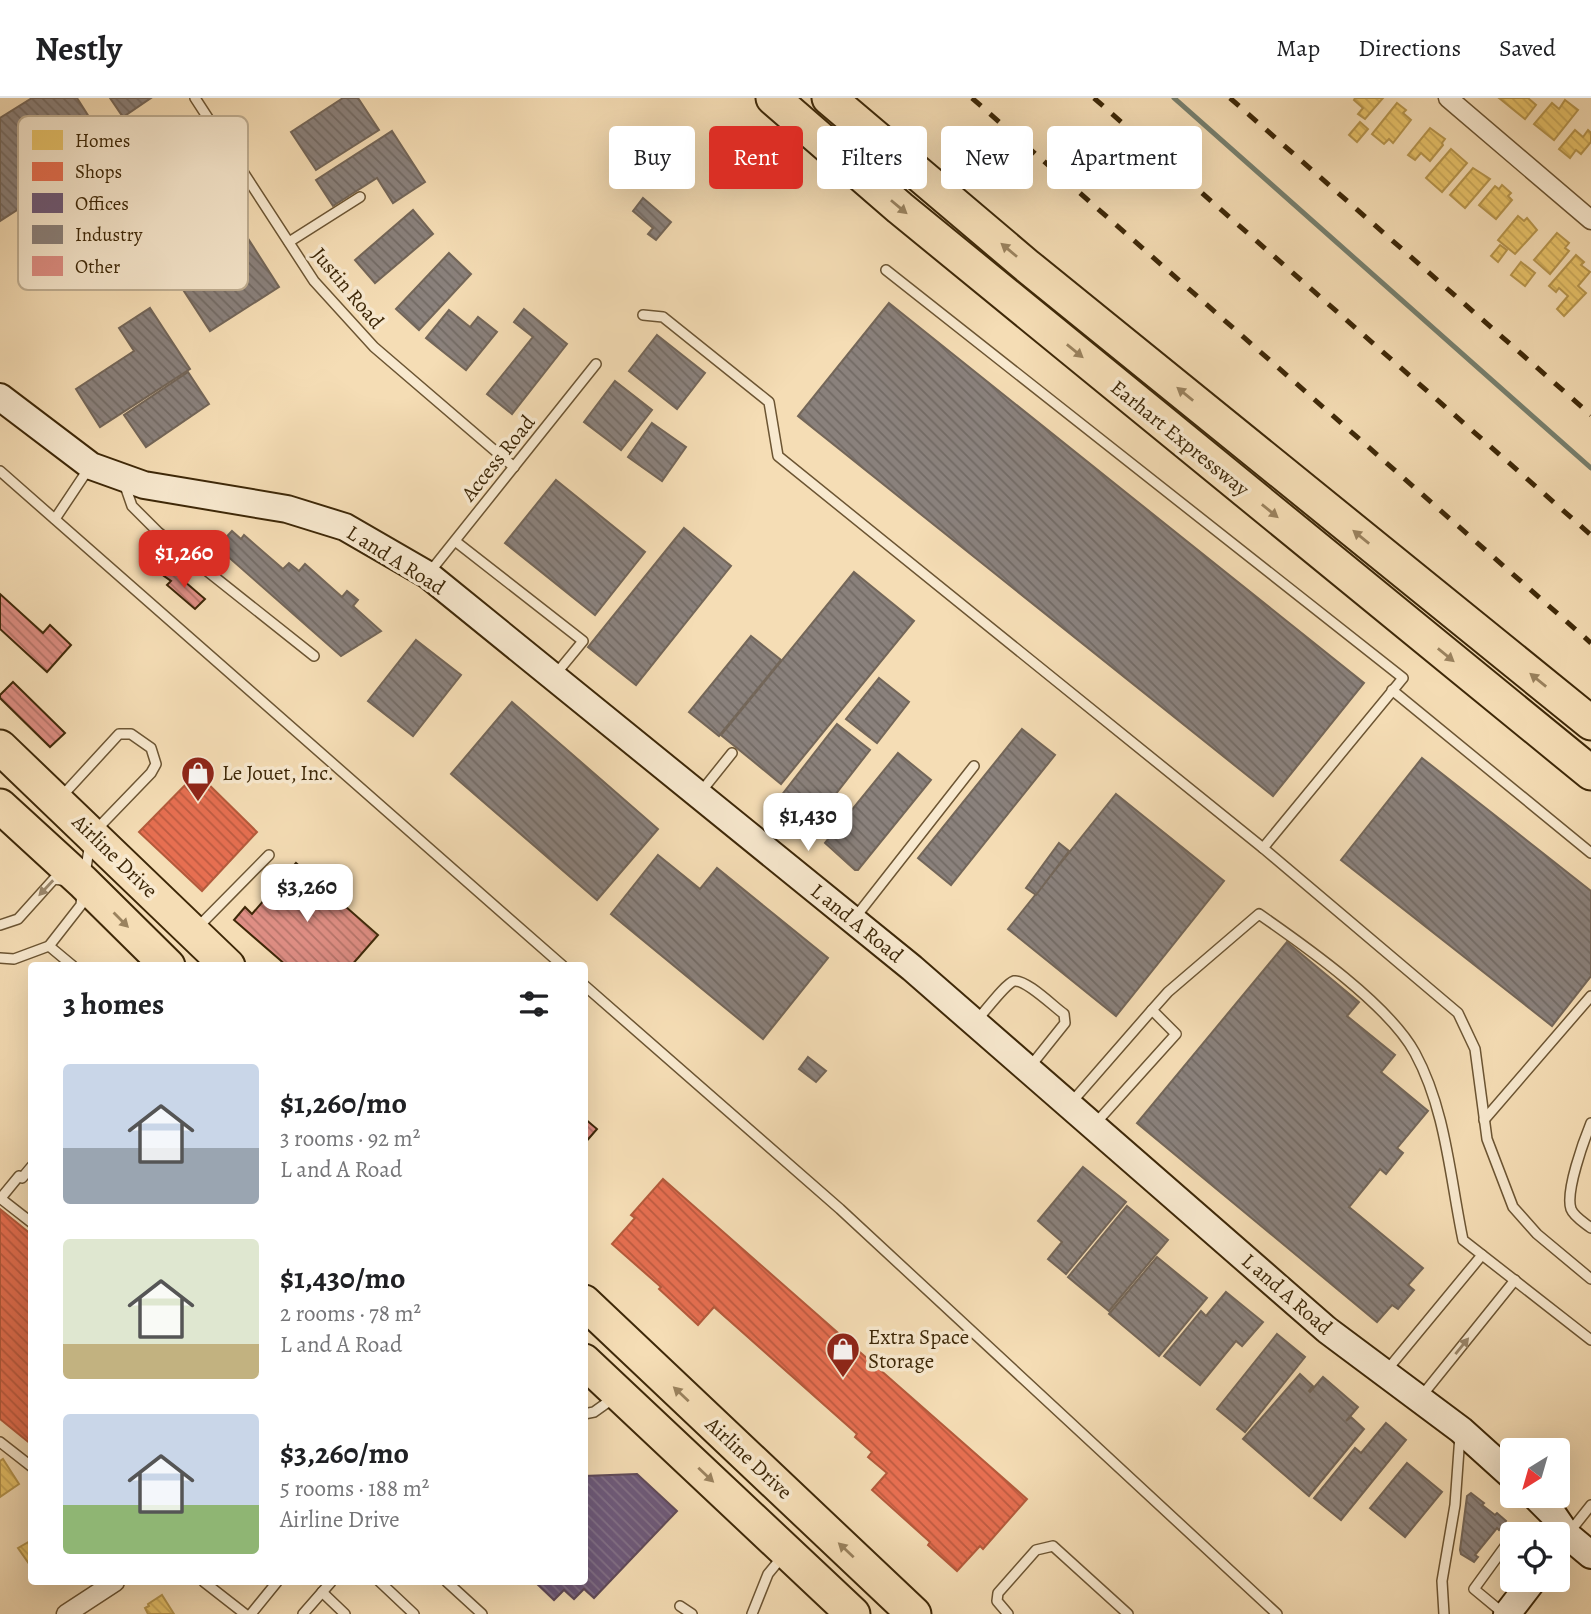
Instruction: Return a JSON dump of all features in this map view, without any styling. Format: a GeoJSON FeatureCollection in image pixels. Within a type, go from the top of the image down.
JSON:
{"type":"FeatureCollection","features":[{"type":"Feature","properties":{"kind":"highway","name":"Earhart Expressway"},"geometry":{"type":"LineString","coordinates":[[773,98],[900,208],[1591,773]]}},
{"type":"Feature","properties":{"kind":"highway","name":"Earhart Expressway"},"geometry":{"type":"LineString","coordinates":[[830,98],[1026,265],[1591,723]]}},
{"type":"Feature","properties":{"kind":"highway","name":"Airline Drive"},"geometry":{"type":"LineString","coordinates":[[0,747],[225,962]]}},
{"type":"Feature","properties":{"kind":"highway","name":"Airline Drive"},"geometry":{"type":"LineString","coordinates":[[3,813],[83,882],[164,962]]}},
{"type":"Feature","properties":{"kind":"highway","name":"Airline Drive"},"geometry":{"type":"LineString","coordinates":[[588,1306],[914,1614]]}},
{"type":"Feature","properties":{"kind":"highway","name":"Airline Drive"},"geometry":{"type":"LineString","coordinates":[[588,1365],[787,1551],[844,1611]]}},
{"type":"Feature","properties":{"kind":"highway"},"geometry":{"type":"LineString","coordinates":[[844,1611],[853,1597],[867,1594],[880,1599],[900,1614]]}},
{"type":"Feature","properties":{"kind":"street"},"geometry":{"type":"LineString","coordinates":[[1448,98],[1591,220]]}},
{"type":"Feature","properties":{"kind":"street","name":"L and A Road"},"geometry":{"type":"LineString","coordinates":[[0,397],[91,466],[145,485],[287,509],[345,527],[428,575],[853,920],[1070,1104],[1327,1330],[1461,1430],[1500,1465]]}},
{"type":"Feature","properties":{"kind":"street"},"geometry":{"type":"LineString","coordinates":[[1570,1546],[1591,1555]]}},
{"type":"Feature","properties":{"kind":"street"},"geometry":{"type":"LineString","coordinates":[[66,1614],[110,1585]]}},
{"type":"Feature","properties":{"kind":"street"},"geometry":{"type":"LineString","coordinates":[[1506,1614],[1523,1592]]}},
{"type":"Feature","properties":{"kind":"lane","name":"Justin Road"},"geometry":{"type":"LineString","coordinates":[[195,98],[207,116]]}},
{"type":"Feature","properties":{"kind":"lane","name":"Justin Road"},"geometry":{"type":"LineString","coordinates":[[248,179],[314,281],[374,347],[514,467]]}},
{"type":"Feature","properties":{"kind":"lane"},"geometry":{"type":"LineString","coordinates":[[289,242],[360,197]]}},
{"type":"Feature","properties":{"kind":"lane"},"geometry":{"type":"LineString","coordinates":[[886,270],[1403,678],[1264,848]]}},
{"type":"Feature","properties":{"kind":"lane"},"geometry":{"type":"LineString","coordinates":[[643,315],[663,317],[769,402],[778,456],[1264,848],[1458,1013],[1475,1049],[1487,1139],[1513,1207],[1537,1234],[1591,1279]]}},
{"type":"Feature","properties":{"kind":"lane","name":"Access Road"},"geometry":{"type":"LineString","coordinates":[[428,575],[596,364]]}},
{"type":"Feature","properties":{"kind":"lane"},"geometry":{"type":"LineString","coordinates":[[55,519],[91,466]]}},
{"type":"Feature","properties":{"kind":"lane"},"geometry":{"type":"LineString","coordinates":[[0,471],[558,962]]}},
{"type":"Feature","properties":{"kind":"lane"},"geometry":{"type":"LineString","coordinates":[[123,478],[132,506],[158,532],[314,656]]}},
{"type":"Feature","properties":{"kind":"lane"},"geometry":{"type":"LineString","coordinates":[[455,541],[583,641],[554,677]]}},
{"type":"Feature","properties":{"kind":"lane"},"geometry":{"type":"LineString","coordinates":[[1392,690],[1591,853]]}},
{"type":"Feature","properties":{"kind":"lane"},"geometry":{"type":"LineString","coordinates":[[0,958],[14,959],[49,946],[81,905],[92,834],[151,773],[156,764],[151,748],[131,734],[119,734],[57,801]]}},
{"type":"Feature","properties":{"kind":"lane"},"geometry":{"type":"LineString","coordinates":[[698,794],[732,753]]}},
{"type":"Feature","properties":{"kind":"lane"},"geometry":{"type":"LineString","coordinates":[[853,920],[974,766]]}},
{"type":"Feature","properties":{"kind":"lane"},"geometry":{"type":"LineString","coordinates":[[193,932],[269,855]]}},
{"type":"Feature","properties":{"kind":"lane"},"geometry":{"type":"LineString","coordinates":[[0,925],[18,919],[54,879],[83,882]]}},
{"type":"Feature","properties":{"kind":"lane"},"geometry":{"type":"LineString","coordinates":[[1070,1104],[1168,992],[1259,914],[1375,1004],[1415,1051],[1442,1126],[1463,1240],[1591,1340]]}},
{"type":"Feature","properties":{"kind":"lane"},"geometry":{"type":"LineString","coordinates":[[49,946],[68,962]]}},
{"type":"Feature","properties":{"kind":"lane"},"geometry":{"type":"LineString","coordinates":[[975,1023],[1014,981],[1024,982],[1064,1014],[1065,1023],[1028,1069]]}},
{"type":"Feature","properties":{"kind":"lane"},"geometry":{"type":"LineString","coordinates":[[588,988],[840,1209],[1277,1614]]}},
{"type":"Feature","properties":{"kind":"lane"},"geometry":{"type":"LineString","coordinates":[[1484,1121],[1591,996]]}},
{"type":"Feature","properties":{"kind":"lane"},"geometry":{"type":"LineString","coordinates":[[1093,1125],[1175,1034],[1152,1010]]}},
{"type":"Feature","properties":{"kind":"lane"},"geometry":{"type":"LineString","coordinates":[[1591,1123],[1570,1193],[1570,1207],[1574,1214],[1591,1228]]}},
{"type":"Feature","properties":{"kind":"lane"},"geometry":{"type":"LineString","coordinates":[[28,1170],[0,1198],[28,1220]]}},
{"type":"Feature","properties":{"kind":"lane"},"geometry":{"type":"LineString","coordinates":[[1385,1373],[1482,1255]]}},
{"type":"Feature","properties":{"kind":"lane"},"geometry":{"type":"LineString","coordinates":[[1419,1399],[1515,1280]]}},
{"type":"Feature","properties":{"kind":"lane"},"geometry":{"type":"LineString","coordinates":[[588,1413],[620,1394]]}},
{"type":"Feature","properties":{"kind":"lane"},"geometry":{"type":"LineString","coordinates":[[1444,1614],[1442,1581],[1455,1505],[1461,1430]]}},
{"type":"Feature","properties":{"kind":"lane"},"geometry":{"type":"LineString","coordinates":[[0,1442],[28,1464]]}},
{"type":"Feature","properties":{"kind":"lane"},"geometry":{"type":"LineString","coordinates":[[1570,1532],[1591,1505]]}},
{"type":"Feature","properties":{"kind":"lane"},"geometry":{"type":"LineString","coordinates":[[1001,1612],[997,1601],[998,1593],[1036,1550],[1053,1546],[1128,1614]]}},
{"type":"Feature","properties":{"kind":"lane"},"geometry":{"type":"LineString","coordinates":[[752,1614],[768,1574],[787,1551]]}},
{"type":"Feature","properties":{"kind":"lane"},"geometry":{"type":"LineString","coordinates":[[1500,1553],[1474,1589],[1506,1614]]}},
{"type":"Feature","properties":{"kind":"lane"},"geometry":{"type":"LineString","coordinates":[[208,1585],[245,1614]]}},
{"type":"Feature","properties":{"kind":"lane"},"geometry":{"type":"LineString","coordinates":[[251,1614],[275,1585]]}},
{"type":"Feature","properties":{"kind":"lane"},"geometry":{"type":"LineString","coordinates":[[303,1614],[328,1585]]}},
{"type":"Feature","properties":{"kind":"lane"},"geometry":{"type":"LineString","coordinates":[[383,1585],[414,1614]]}},
{"type":"Feature","properties":{"kind":"lane"},"geometry":{"type":"LineString","coordinates":[[450,1585],[482,1614]]}},
{"type":"Feature","properties":{"kind":"lane"},"geometry":{"type":"LineString","coordinates":[[322,1592],[345,1614]]}},
{"type":"Feature","properties":{"kind":"lane"},"geometry":{"type":"LineString","coordinates":[[680,1605],[692,1614]]}},
{"type":"Feature","properties":{"kind":"building: Homes"},"geometry":{"type":"Polygon","coordinates":[[[1355,98],[1383,98],[1365,119],[1358,114],[1363,108],[1355,98]]]}},
{"type":"Feature","properties":{"kind":"building: Homes"},"geometry":{"type":"Polygon","coordinates":[[[1499,98],[1528,98],[1536,105],[1525,119],[1499,98]]]}},
{"type":"Feature","properties":{"kind":"building: Homes"},"geometry":{"type":"Polygon","coordinates":[[[1565,100],[1578,110],[1554,140],[1534,124],[1552,103],[1559,109],[1565,100]]]}},
{"type":"Feature","properties":{"kind":"building: Homes"},"geometry":{"type":"Polygon","coordinates":[[[1397,103],[1406,110],[1403,113],[1411,120],[1393,143],[1389,139],[1384,144],[1372,134],[1397,103]]]}},
{"type":"Feature","properties":{"kind":"building: Homes"},"geometry":{"type":"Polygon","coordinates":[[[1360,122],[1368,129],[1357,142],[1349,135],[1360,122]]]}},
{"type":"Feature","properties":{"kind":"building: Homes"},"geometry":{"type":"Polygon","coordinates":[[[1430,128],[1445,139],[1443,145],[1430,161],[1421,153],[1415,160],[1408,155],[1430,128]]]}},
{"type":"Feature","properties":{"kind":"building: Homes"},"geometry":{"type":"Polygon","coordinates":[[[1575,130],[1583,137],[1588,130],[1591,133],[1591,142],[1581,154],[1576,150],[1570,158],[1559,149],[1575,130]]]}},
{"type":"Feature","properties":{"kind":"building: Homes"},"geometry":{"type":"Polygon","coordinates":[[[1451,149],[1467,163],[1442,192],[1426,178],[1451,149]]]}},
{"type":"Feature","properties":{"kind":"building: Homes"},"geometry":{"type":"Polygon","coordinates":[[[1473,168],[1490,179],[1465,208],[1450,195],[1473,168]]]}},
{"type":"Feature","properties":{"kind":"building: Homes"},"geometry":{"type":"Polygon","coordinates":[[[1502,185],[1511,193],[1508,196],[1512,200],[1496,219],[1479,205],[1495,186],[1499,189],[1502,185]]]}},
{"type":"Feature","properties":{"kind":"building: Homes"},"geometry":{"type":"Polygon","coordinates":[[[1518,216],[1524,221],[1527,218],[1537,230],[1515,254],[1498,240],[1518,216]]]}},
{"type":"Feature","properties":{"kind":"building: Homes"},"geometry":{"type":"Polygon","coordinates":[[[1557,233],[1569,243],[1565,248],[1569,251],[1550,274],[1534,260],[1557,233]]]}},
{"type":"Feature","properties":{"kind":"building: Homes"},"geometry":{"type":"Polygon","coordinates":[[[1500,245],[1507,250],[1498,262],[1491,256],[1500,245]]]}},
{"type":"Feature","properties":{"kind":"building: Homes"},"geometry":{"type":"Polygon","coordinates":[[[1576,255],[1584,262],[1581,265],[1590,272],[1578,286],[1586,293],[1564,316],[1557,309],[1568,296],[1559,288],[1556,292],[1549,286],[1576,255]]]}},
{"type":"Feature","properties":{"kind":"building: Homes"},"geometry":{"type":"Polygon","coordinates":[[[1521,262],[1535,273],[1525,286],[1511,275],[1521,262]]]}},
{"type":"Feature","properties":{"kind":"building: Homes"},"geometry":{"type":"Polygon","coordinates":[[[3,1459],[19,1484],[0,1497],[0,1461],[3,1459]]]}},
{"type":"Feature","properties":{"kind":"building: Homes"},"geometry":{"type":"Polygon","coordinates":[[[28,1542],[28,1562],[18,1548],[28,1542]]]}},
{"type":"Feature","properties":{"kind":"building: Homes"},"geometry":{"type":"Polygon","coordinates":[[[162,1595],[174,1614],[148,1614],[145,1608],[162,1595]]]}},
{"type":"Feature","properties":{"kind":"building: Shops","name":"Le Jouet, Inc."},"geometry":{"type":"Polygon","coordinates":[[[197,773],[257,832],[202,891],[139,832],[197,773]]]}},
{"type":"Feature","properties":{"kind":"building: Shops","name":"Extra Space Storage"},"geometry":{"type":"Polygon","coordinates":[[[663,1179],[1027,1499],[983,1549],[980,1546],[957,1571],[928,1545],[930,1542],[872,1490],[887,1473],[868,1457],[872,1452],[855,1437],[857,1434],[714,1307],[698,1325],[659,1289],[661,1287],[612,1244],[635,1218],[631,1215],[663,1179]]]}},
{"type":"Feature","properties":{"kind":"building: Shops"},"geometry":{"type":"Polygon","coordinates":[[[0,1209],[28,1232],[28,1442],[0,1419],[0,1209]]]}},
{"type":"Feature","properties":{"kind":"building: Offices"},"geometry":{"type":"Polygon","coordinates":[[[637,1474],[677,1511],[594,1598],[584,1589],[574,1599],[564,1590],[554,1600],[538,1585],[588,1585],[588,1476],[637,1474]]]}},
{"type":"Feature","properties":{"kind":"building: Industry"},"geometry":{"type":"Polygon","coordinates":[[[32,98],[77,98],[88,116],[18,116],[18,209],[0,221],[0,118],[32,98]]]}},
{"type":"Feature","properties":{"kind":"building: Industry"},"geometry":{"type":"Polygon","coordinates":[[[110,98],[151,98],[124,116],[110,98]]]}},
{"type":"Feature","properties":{"kind":"building: Industry"},"geometry":{"type":"Polygon","coordinates":[[[343,98],[358,98],[379,130],[316,170],[291,132],[343,98]]]}},
{"type":"Feature","properties":{"kind":"building: Industry"},"geometry":{"type":"Polygon","coordinates":[[[392,131],[425,182],[393,203],[377,178],[333,206],[316,180],[392,131]]]}},
{"type":"Feature","properties":{"kind":"building: Industry"},"geometry":{"type":"Polygon","coordinates":[[[643,198],[671,222],[656,240],[648,234],[653,228],[633,211],[643,198]]]}},
{"type":"Feature","properties":{"kind":"building: Industry"},"geometry":{"type":"Polygon","coordinates":[[[413,210],[433,234],[375,283],[355,260],[413,210]]]}},
{"type":"Feature","properties":{"kind":"building: Industry"},"geometry":{"type":"Polygon","coordinates":[[[248,241],[279,287],[210,331],[183,290],[248,290],[248,241]]]}},
{"type":"Feature","properties":{"kind":"building: Industry"},"geometry":{"type":"Polygon","coordinates":[[[449,253],[471,274],[419,330],[396,309],[449,253]]]}},
{"type":"Feature","properties":{"kind":"building: Industry"},"geometry":{"type":"Polygon","coordinates":[[[889,303],[1364,683],[1273,796],[798,416],[889,303]]]}},
{"type":"Feature","properties":{"kind":"building: Industry"},"geometry":{"type":"Polygon","coordinates":[[[150,308],[190,369],[100,427],[76,389],[134,351],[119,328],[150,308]]]}},
{"type":"Feature","properties":{"kind":"building: Industry"},"geometry":{"type":"Polygon","coordinates":[[[524,309],[567,344],[512,414],[487,394],[533,337],[514,322],[524,309]]]}},
{"type":"Feature","properties":{"kind":"building: Industry"},"geometry":{"type":"Polygon","coordinates":[[[449,310],[470,327],[478,317],[497,332],[466,370],[426,338],[449,310]]]}},
{"type":"Feature","properties":{"kind":"building: Industry"},"geometry":{"type":"Polygon","coordinates":[[[657,335],[705,373],[677,409],[629,371],[657,335]]]}},
{"type":"Feature","properties":{"kind":"building: Industry"},"geometry":{"type":"Polygon","coordinates":[[[188,372],[209,404],[146,447],[124,415],[188,372]]]}},
{"type":"Feature","properties":{"kind":"building: Industry"},"geometry":{"type":"Polygon","coordinates":[[[615,381],[652,410],[621,450],[584,422],[615,381]]]}},
{"type":"Feature","properties":{"kind":"building: Industry"},"geometry":{"type":"Polygon","coordinates":[[[652,423],[686,447],[662,481],[628,457],[652,423]]]}},
{"type":"Feature","properties":{"kind":"building: Industry"},"geometry":{"type":"Polygon","coordinates":[[[556,480],[645,552],[595,615],[505,543],[556,480]]]}},
{"type":"Feature","properties":{"kind":"building: Industry"},"geometry":{"type":"Polygon","coordinates":[[[684,528],[731,566],[636,685],[588,647],[684,528]]]}},
{"type":"Feature","properties":{"kind":"building: Industry"},"geometry":{"type":"Polygon","coordinates":[[[232,531],[241,539],[244,535],[283,569],[289,563],[299,571],[305,564],[342,597],[347,591],[358,600],[353,606],[381,631],[341,656],[217,547],[232,531]]]}},
{"type":"Feature","properties":{"kind":"building: Industry"},"geometry":{"type":"Polygon","coordinates":[[[854,572],[914,621],[781,784],[721,735],[854,572]]]}},
{"type":"Feature","properties":{"kind":"building: Industry"},"geometry":{"type":"Polygon","coordinates":[[[751,636],[781,660],[719,736],[689,712],[751,636]]]}},
{"type":"Feature","properties":{"kind":"building: Industry"},"geometry":{"type":"Polygon","coordinates":[[[416,640],[461,675],[413,736],[368,701],[416,640]]]}},
{"type":"Feature","properties":{"kind":"building: Industry"},"geometry":{"type":"Polygon","coordinates":[[[879,678],[909,702],[877,743],[846,719],[879,678]]]}},
{"type":"Feature","properties":{"kind":"building: Industry"},"geometry":{"type":"Polygon","coordinates":[[[512,702],[658,829],[597,900],[451,774],[512,702]]]}},
{"type":"Feature","properties":{"kind":"building: Industry"},"geometry":{"type":"Polygon","coordinates":[[[837,724],[870,750],[810,827],[777,801],[837,724]]]}},
{"type":"Feature","properties":{"kind":"building: Industry"},"geometry":{"type":"Polygon","coordinates":[[[1022,729],[1055,755],[951,885],[918,858],[1022,729]]]}},
{"type":"Feature","properties":{"kind":"building: Industry"},"geometry":{"type":"Polygon","coordinates":[[[898,753],[931,780],[858,870],[855,870],[825,843],[898,753]]]}},
{"type":"Feature","properties":{"kind":"building: Industry"},"geometry":{"type":"Polygon","coordinates":[[[1422,758],[1591,891],[1591,976],[1552,1026],[1341,860],[1422,758]]]}},
{"type":"Feature","properties":{"kind":"building: Industry"},"geometry":{"type":"Polygon","coordinates":[[[1116,794],[1224,881],[1116,1016],[1008,929],[1116,794]]]}},
{"type":"Feature","properties":{"kind":"building: Industry"},"geometry":{"type":"Polygon","coordinates":[[[1059,843],[1069,851],[1036,895],[1026,888],[1059,843]]]}},
{"type":"Feature","properties":{"kind":"building: Industry"},"geometry":{"type":"Polygon","coordinates":[[[658,855],[700,889],[717,868],[828,958],[763,1039],[611,914],[658,855]]]}},
{"type":"Feature","properties":{"kind":"building: Industry"},"geometry":{"type":"Polygon","coordinates":[[[1287,942],[1359,1002],[1347,1016],[1395,1055],[1381,1072],[1428,1111],[1397,1148],[1403,1153],[1386,1174],[1380,1169],[1349,1207],[1423,1268],[1408,1285],[1414,1290],[1398,1309],[1392,1305],[1377,1322],[1137,1123],[1287,942]]]}},
{"type":"Feature","properties":{"kind":"building: Industry"},"geometry":{"type":"Polygon","coordinates":[[[808,1057],[826,1071],[816,1082],[799,1069],[808,1057]]]}},
{"type":"Feature","properties":{"kind":"building: Industry"},"geometry":{"type":"Polygon","coordinates":[[[1083,1167],[1126,1202],[1066,1274],[1048,1259],[1062,1242],[1038,1221],[1083,1167]]]}},
{"type":"Feature","properties":{"kind":"building: Industry"},"geometry":{"type":"Polygon","coordinates":[[[1127,1206],[1168,1240],[1109,1311],[1068,1277],[1127,1206]]]}},
{"type":"Feature","properties":{"kind":"building: Industry"},"geometry":{"type":"Polygon","coordinates":[[[1157,1257],[1207,1298],[1159,1356],[1109,1314],[1157,1257]]]}},
{"type":"Feature","properties":{"kind":"building: Industry"},"geometry":{"type":"Polygon","coordinates":[[[1226,1292],[1263,1322],[1242,1346],[1236,1341],[1200,1385],[1164,1356],[1201,1311],[1206,1316],[1226,1292]]]}},
{"type":"Feature","properties":{"kind":"building: Industry"},"geometry":{"type":"Polygon","coordinates":[[[1277,1334],[1305,1357],[1245,1432],[1217,1409],[1277,1334]]]}},
{"type":"Feature","properties":{"kind":"building: Industry"},"geometry":{"type":"Polygon","coordinates":[[[1300,1374],[1313,1386],[1310,1392],[1323,1377],[1358,1407],[1346,1421],[1351,1417],[1364,1429],[1309,1496],[1243,1439],[1300,1374]]]}},
{"type":"Feature","properties":{"kind":"building: Industry"},"geometry":{"type":"Polygon","coordinates":[[[1386,1423],[1406,1440],[1341,1520],[1314,1498],[1355,1448],[1361,1453],[1386,1423]]]}},
{"type":"Feature","properties":{"kind":"building: Industry"},"geometry":{"type":"Polygon","coordinates":[[[1407,1463],[1442,1492],[1405,1537],[1370,1508],[1407,1463]]]}},
{"type":"Feature","properties":{"kind":"building: Industry"},"geometry":{"type":"Polygon","coordinates":[[[1471,1493],[1484,1503],[1482,1505],[1506,1521],[1500,1522],[1500,1529],[1497,1528],[1475,1555],[1478,1557],[1474,1562],[1461,1554],[1460,1550],[1467,1496],[1471,1493]]]}},
{"type":"Feature","properties":{"kind":"building: Other"},"geometry":{"type":"Polygon","coordinates":[[[170,569],[205,599],[195,609],[167,585],[171,581],[164,576],[170,569]]]}},
{"type":"Feature","properties":{"kind":"building: Other"},"geometry":{"type":"Polygon","coordinates":[[[0,594],[43,633],[50,625],[71,645],[47,672],[0,629],[0,594]]]}},
{"type":"Feature","properties":{"kind":"building: Other"},"geometry":{"type":"Polygon","coordinates":[[[13,682],[65,733],[50,747],[0,698],[13,682]]]}},
{"type":"Feature","properties":{"kind":"building: Other"},"geometry":{"type":"Polygon","coordinates":[[[296,863],[378,935],[354,962],[282,962],[234,920],[245,907],[252,914],[296,863]]]}},
{"type":"Feature","properties":{"kind":"building: Other"},"geometry":{"type":"Polygon","coordinates":[[[588,1121],[597,1129],[588,1139],[588,1121]]]}},
{"type":"Feature","properties":{"kind":"waterway"},"geometry":{"type":"LineString","coordinates":[[1174,98],[1591,468]]}},
{"type":"Feature","properties":{"kind":"railway"},"geometry":{"type":"LineString","coordinates":[[972,98],[1591,643]]}},
{"type":"Feature","properties":{"kind":"railway"},"geometry":{"type":"LineString","coordinates":[[1094,98],[1591,535]]}},
{"type":"Feature","properties":{"kind":"railway"},"geometry":{"type":"LineString","coordinates":[[1230,98],[1591,415]]}},
{"type":"Feature","properties":{"kind":"place","name":"Le Jouet, Inc."},"geometry":{"type":"Point","coordinates":[198,803]}},
{"type":"Feature","properties":{"kind":"place","name":"Extra Space Storage"},"geometry":{"type":"Point","coordinates":[843,1379]}}]}
